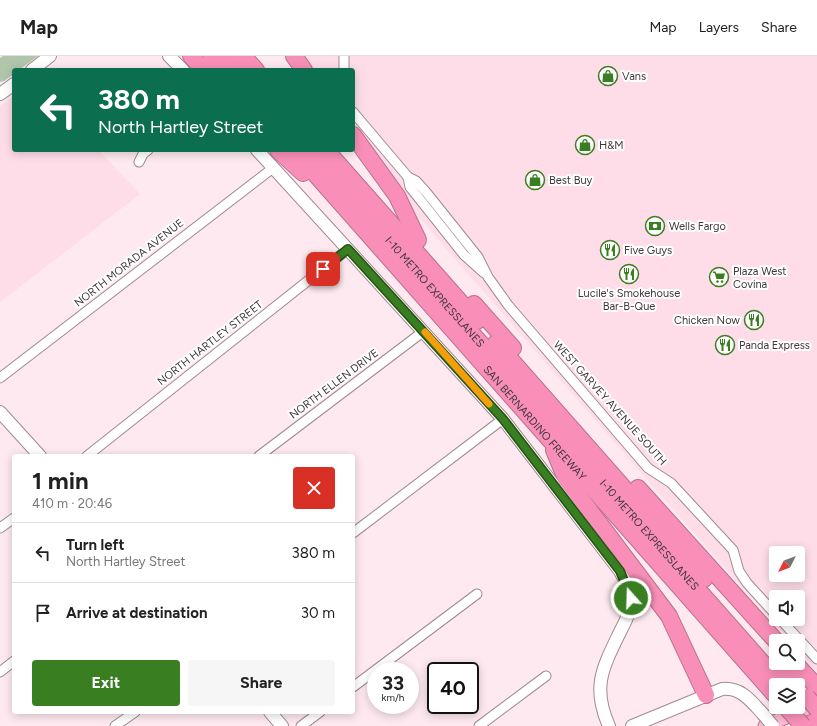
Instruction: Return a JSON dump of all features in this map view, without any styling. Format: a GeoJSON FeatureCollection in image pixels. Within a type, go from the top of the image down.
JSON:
{"type":"FeatureCollection","features":[{"type":"Feature","properties":{"kind":"highway"},"geometry":{"type":"LineString","coordinates":[[191,56],[202,68]]}},
{"type":"Feature","properties":{"kind":"highway"},"geometry":{"type":"LineString","coordinates":[[211,56],[222,68]]}},
{"type":"Feature","properties":{"kind":"highway"},"geometry":{"type":"LineString","coordinates":[[228,56],[238,68]]}},
{"type":"Feature","properties":{"kind":"highway"},"geometry":{"type":"LineString","coordinates":[[243,56],[254,68]]}},
{"type":"Feature","properties":{"kind":"highway"},"geometry":{"type":"LineString","coordinates":[[255,56],[265,68]]}},
{"type":"Feature","properties":{"kind":"highway"},"geometry":{"type":"LineString","coordinates":[[294,56],[303,68]]}},
{"type":"Feature","properties":{"kind":"highway"},"geometry":{"type":"LineString","coordinates":[[355,138],[398,196],[418,240]]}},
{"type":"Feature","properties":{"kind":"highway"},"geometry":{"type":"LineString","coordinates":[[280,152],[360,223]]}},
{"type":"Feature","properties":{"kind":"highway","name":"SAN BERNARDINO FREEWAY"},"geometry":{"type":"LineString","coordinates":[[296,152],[769,688]]}},
{"type":"Feature","properties":{"kind":"highway","name":"I-10 METRO EXPRESSLANES"},"geometry":{"type":"LineString","coordinates":[[312,152],[776,678]]}},
{"type":"Feature","properties":{"kind":"highway","name":"I-10 METRO EXPRESSLANES"},"geometry":{"type":"LineString","coordinates":[[328,152],[769,654]]}},
{"type":"Feature","properties":{"kind":"highway"},"geometry":{"type":"LineString","coordinates":[[340,152],[770,634]]}},
{"type":"Feature","properties":{"kind":"highway"},"geometry":{"type":"LineString","coordinates":[[549,438],[566,479],[669,616],[706,695]]}},
{"type":"Feature","properties":{"kind":"highway","name":"I-10 METRO EXPRESSLANES"},"geometry":{"type":"LineString","coordinates":[[782,670],[809,705]]}},
{"type":"Feature","properties":{"kind":"highway"},"geometry":{"type":"LineString","coordinates":[[797,670],[809,705]]}},
{"type":"Feature","properties":{"kind":"main road"},"geometry":{"type":"LineString","coordinates":[[764,720],[809,705]]}},
{"type":"Feature","properties":{"kind":"street"},"geometry":{"type":"LineString","coordinates":[[35,68],[50,56]]}},
{"type":"Feature","properties":{"kind":"street"},"geometry":{"type":"LineString","coordinates":[[169,56],[181,68]]}},
{"type":"Feature","properties":{"kind":"street"},"geometry":{"type":"LineString","coordinates":[[344,56],[344,68]]}},
{"type":"Feature","properties":{"kind":"street"},"geometry":{"type":"LineString","coordinates":[[0,94],[12,85]]}},
{"type":"Feature","properties":{"kind":"street","name":"WEST GARVEY AVENUE SOUTH"},"geometry":{"type":"LineString","coordinates":[[355,114],[408,177],[410,188],[464,255],[488,277],[508,305],[650,469],[671,483],[733,550],[739,571],[747,583],[769,607]]}},
{"type":"Feature","properties":{"kind":"street"},"geometry":{"type":"LineString","coordinates":[[259,152],[503,419],[620,571],[628,587],[631,598],[628,615],[610,653],[601,679],[600,698],[603,712],[609,726]]}},
{"type":"Feature","properties":{"kind":"street","name":"NORTH MORADA AVENUE"},"geometry":{"type":"LineString","coordinates":[[0,378],[273,168]]}},
{"type":"Feature","properties":{"kind":"street","name":"NORTH HARTLEY STREET"},"geometry":{"type":"LineString","coordinates":[[90,454],[348,249]]}},
{"type":"Feature","properties":{"kind":"street","name":"NORTH ELLEN DRIVE"},"geometry":{"type":"LineString","coordinates":[[262,454],[424,331]]}},
{"type":"Feature","properties":{"kind":"street"},"geometry":{"type":"LineString","coordinates":[[0,412],[38,454]]}},
{"type":"Feature","properties":{"kind":"street"},"geometry":{"type":"LineString","coordinates":[[355,531],[503,419]]}},
{"type":"Feature","properties":{"kind":"street"},"geometry":{"type":"LineString","coordinates":[[0,528],[12,519]]}},
{"type":"Feature","properties":{"kind":"street"},"geometry":{"type":"LineString","coordinates":[[355,686],[477,594]]}},
{"type":"Feature","properties":{"kind":"street"},"geometry":{"type":"LineString","coordinates":[[786,626],[817,659]]}},
{"type":"Feature","properties":{"kind":"street"},"geometry":{"type":"LineString","coordinates":[[0,672],[12,663]]}},
{"type":"Feature","properties":{"kind":"street"},"geometry":{"type":"LineString","coordinates":[[479,726],[546,676]]}},
{"type":"Feature","properties":{"kind":"street"},"geometry":{"type":"LineString","coordinates":[[632,726],[722,689],[737,690],[750,699],[764,720],[774,726]]}},
{"type":"Feature","properties":{"kind":"street"},"geometry":{"type":"LineString","coordinates":[[115,726],[131,714]]}},
{"type":"Feature","properties":{"kind":"street"},"geometry":{"type":"LineString","coordinates":[[272,714],[282,726]]}},
{"type":"Feature","properties":{"kind":"street"},"geometry":{"type":"LineString","coordinates":[[301,726],[317,714]]}},
{"type":"Feature","properties":{"kind":"shaded area","name":"Plaza West Covina"},"geometry":{"type":"Polygon","coordinates":[[[294,56],[817,56],[817,672],[805,658],[805,634],[784,634],[777,626],[805,626],[805,590],[769,590],[769,617],[416,214],[355,135],[355,68],[303,68],[294,56]]]}},
{"type":"Feature","properties":{"kind":"shaded area"},"geometry":{"type":"Polygon","coordinates":[[[12,97],[12,152],[100,152],[140,194],[0,302],[0,106],[12,97]]]}},
{"type":"Feature","properties":{"kind":"green space"},"geometry":{"type":"Polygon","coordinates":[[[3,56],[38,56],[22,68],[12,68],[12,75],[0,82],[0,58],[3,56]]]}},
{"type":"Feature","properties":{"kind":"slow traffic"},"geometry":{"type":"LineString","coordinates":[[425,332],[489,404]]}},
{"type":"Feature","properties":{"kind":"place","name":"Vans"},"geometry":{"type":"Point","coordinates":[608,76]}},
{"type":"Feature","properties":{"kind":"place","name":"H&M"},"geometry":{"type":"Point","coordinates":[585,145]}},
{"type":"Feature","properties":{"kind":"place","name":"Best Buy"},"geometry":{"type":"Point","coordinates":[535,180]}},
{"type":"Feature","properties":{"kind":"place","name":"Wells Fargo"},"geometry":{"type":"Point","coordinates":[655,226]}},
{"type":"Feature","properties":{"kind":"place","name":"Five Guys"},"geometry":{"type":"Point","coordinates":[610,250]}},
{"type":"Feature","properties":{"kind":"place","name":"Lucile's Smokehouse Bar-B-Que"},"geometry":{"type":"Point","coordinates":[629,274]}},
{"type":"Feature","properties":{"kind":"place","name":"Plaza West Covina"},"geometry":{"type":"Point","coordinates":[719,277]}},
{"type":"Feature","properties":{"kind":"place","name":"Chicken Now"},"geometry":{"type":"Point","coordinates":[754,320]}},
{"type":"Feature","properties":{"kind":"place","name":"Panda Express"},"geometry":{"type":"Point","coordinates":[725,345]}},
{"type":"Feature","properties":{"kind":"route"},"geometry":{"type":"LineString","coordinates":[[323,269],[348,249],[503,419],[620,571],[628,587],[631,598]]}}]}
